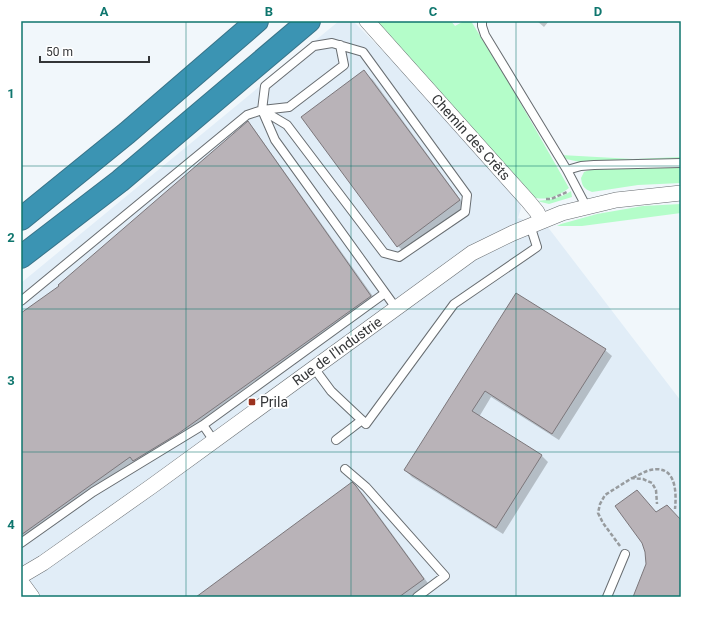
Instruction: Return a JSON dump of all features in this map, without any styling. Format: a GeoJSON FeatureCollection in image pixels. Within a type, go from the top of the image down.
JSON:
{"type":"FeatureCollection","features":[{"type":"Feature","properties":{"kind":"highway"},"geometry":{"type":"LineString","coordinates":[[21,219],[127,133],[256,21]]}},
{"type":"Feature","properties":{"kind":"highway"},"geometry":{"type":"LineString","coordinates":[[21,241],[114,168],[288,21]]}},
{"type":"Feature","properties":{"kind":"highway"},"geometry":{"type":"LineString","coordinates":[[21,257],[120,181],[309,21]]}},
{"type":"Feature","properties":{"kind":"street","name":"Chemin des Crêts"},"geometry":{"type":"LineString","coordinates":[[367,21],[528,201],[537,212],[535,223]]}},
{"type":"Feature","properties":{"kind":"street"},"geometry":{"type":"LineString","coordinates":[[535,223],[586,206],[633,198],[679,194]]}},
{"type":"Feature","properties":{"kind":"street","name":"Rue de l'Industrie"},"geometry":{"type":"LineString","coordinates":[[21,576],[43,563],[152,486],[472,253],[535,223]]}},
{"type":"Feature","properties":{"kind":"street"},"geometry":{"type":"LineString","coordinates":[[21,582],[32,597]]}},
{"type":"Feature","properties":{"kind":"lane"},"geometry":{"type":"LineString","coordinates":[[482,21],[485,35],[567,170],[586,206]]}},
{"type":"Feature","properties":{"kind":"lane"},"geometry":{"type":"LineString","coordinates":[[262,110],[286,125],[384,253],[400,257],[464,212],[467,195],[363,52],[332,43],[314,46],[264,86],[262,110],[275,140],[396,308]]}},
{"type":"Feature","properties":{"kind":"lane"},"geometry":{"type":"LineString","coordinates":[[21,301],[247,115],[262,110],[289,107],[344,65],[340,45]]}},
{"type":"Feature","properties":{"kind":"lane"},"geometry":{"type":"LineString","coordinates":[[567,170],[581,166],[594,165],[681,163]]}},
{"type":"Feature","properties":{"kind":"lane"},"geometry":{"type":"LineString","coordinates":[[314,368],[331,391],[366,424],[454,304],[537,247],[535,223]]}},
{"type":"Feature","properties":{"kind":"lane"},"geometry":{"type":"LineString","coordinates":[[21,543],[93,492],[203,425],[385,293]]}},
{"type":"Feature","properties":{"kind":"lane"},"geometry":{"type":"LineString","coordinates":[[336,440],[362,420]]}},
{"type":"Feature","properties":{"kind":"lane"},"geometry":{"type":"LineString","coordinates":[[203,425],[214,441]]}},
{"type":"Feature","properties":{"kind":"lane"},"geometry":{"type":"LineString","coordinates":[[345,469],[366,486],[445,576],[417,597]]}},
{"type":"Feature","properties":{"kind":"lane"},"geometry":{"type":"LineString","coordinates":[[607,597],[625,554]]}},
{"type":"Feature","properties":{"kind":"path"},"geometry":{"type":"LineString","coordinates":[[528,201],[551,199],[564,194],[575,186]]}},
{"type":"Feature","properties":{"kind":"path"},"geometry":{"type":"LineString","coordinates":[[625,554],[603,523],[598,513],[600,504],[605,495],[632,478],[647,471],[660,469],[668,474],[674,482],[676,491],[675,509]]}},
{"type":"Feature","properties":{"kind":"path"},"geometry":{"type":"LineString","coordinates":[[632,478],[643,479],[652,483],[656,490],[657,504]]}},
{"type":"Feature","properties":{"kind":"shaded area"},"geometry":{"type":"Polygon","coordinates":[[[339,21],[353,21],[433,101],[520,202],[521,208],[518,218],[547,226],[681,401],[681,597],[21,597],[21,283],[339,21]]]}},
{"type":"Feature","properties":{"kind":"green space"},"geometry":{"type":"Polygon","coordinates":[[[376,21],[451,21],[455,26],[464,21],[471,21],[509,83],[569,188],[550,198],[540,199],[530,196],[376,21]]]}},
{"type":"Feature","properties":{"kind":"green space"},"geometry":{"type":"Polygon","coordinates":[[[561,155],[633,159],[681,157],[681,160],[580,162],[566,159],[561,155]]]}},
{"type":"Feature","properties":{"kind":"green space"},"geometry":{"type":"Polygon","coordinates":[[[681,166],[681,183],[638,185],[592,192],[584,187],[581,178],[584,172],[592,169],[681,166]]]}},
{"type":"Feature","properties":{"kind":"green space"},"geometry":{"type":"Polygon","coordinates":[[[571,191],[572,197],[549,204],[537,201],[555,198],[571,191]]]}},
{"type":"Feature","properties":{"kind":"green space"},"geometry":{"type":"Polygon","coordinates":[[[681,204],[681,213],[582,226],[557,226],[597,214],[643,206],[681,204]]]}},
{"type":"Feature","properties":{"kind":"building"},"geometry":{"type":"Polygon","coordinates":[[[364,70],[460,200],[397,247],[301,117],[364,70]]]}},
{"type":"Feature","properties":{"kind":"building"},"geometry":{"type":"Polygon","coordinates":[[[248,121],[371,296],[179,433],[133,461],[130,457],[21,535],[21,313],[59,286],[58,285],[248,121]]]}},
{"type":"Feature","properties":{"kind":"building"},"geometry":{"type":"Polygon","coordinates":[[[516,293],[606,349],[552,434],[485,391],[472,411],[542,455],[496,528],[404,470],[516,293]]]}},
{"type":"Feature","properties":{"kind":"building"},"geometry":{"type":"Polygon","coordinates":[[[352,482],[424,579],[399,597],[196,597],[352,482]]]}},
{"type":"Feature","properties":{"kind":"building"},"geometry":{"type":"Polygon","coordinates":[[[637,490],[656,512],[667,505],[681,520],[681,597],[633,597],[646,564],[645,552],[642,543],[615,506],[637,490]]]}},
{"type":"Feature","properties":{"kind":"place","name":"Prila"},"geometry":{"type":"Point","coordinates":[252,402]}}]}
